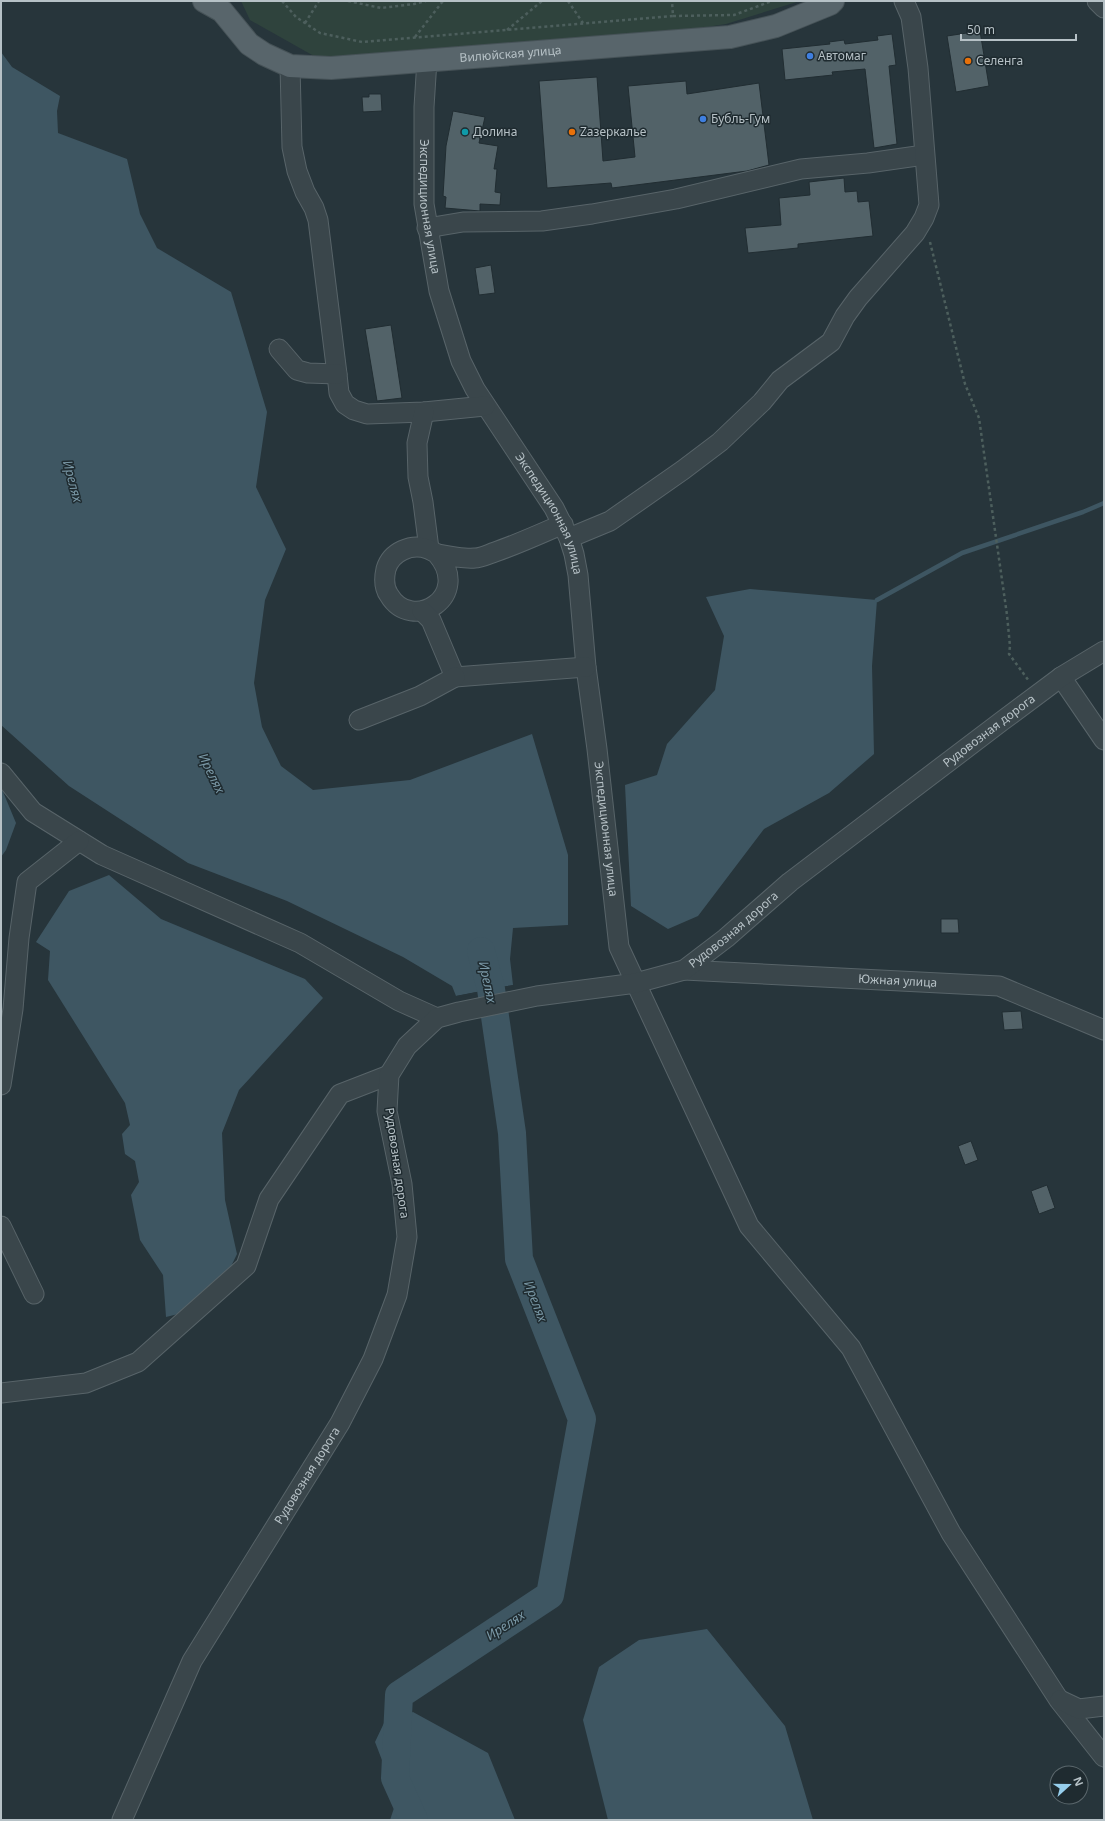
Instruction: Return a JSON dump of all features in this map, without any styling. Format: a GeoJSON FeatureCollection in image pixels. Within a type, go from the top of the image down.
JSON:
{"type":"FeatureCollection","features":[{"type":"Feature","properties":{"kind":"main road","name":"Вилюйская улица"},"geometry":{"type":"LineString","coordinates":[[215,4],[249,44],[264,54],[290,66],[331,68],[730,37],[776,26],[830,4],[833,1]]}},
{"type":"Feature","properties":{"kind":"street"},"geometry":{"type":"LineString","coordinates":[[424,412],[417,443],[417,463],[433,552],[444,562],[448,572],[448,588],[440,601],[432,608],[422,611],[412,611],[402,608],[394,603],[386,590],[384,576],[390,562],[400,551],[414,547],[433,552],[475,558],[511,546],[610,521],[630,509],[720,442],[762,402],[780,380],[831,342],[845,316],[858,298],[915,233],[924,218],[929,205],[915,45],[911,17],[904,1]]}},
{"type":"Feature","properties":{"kind":"street"},"geometry":{"type":"LineString","coordinates":[[1097,1],[1104,8]]}},
{"type":"Feature","properties":{"kind":"street","name":"Экспедиционная улица"},"geometry":{"type":"LineString","coordinates":[[428,60],[424,107],[424,204],[439,291],[461,361],[485,406],[554,508],[566,531],[578,575],[586,667],[597,749],[619,947],[749,1226],[851,1348],[951,1533],[1059,1700],[1104,1757]]}},
{"type":"Feature","properties":{"kind":"street"},"geometry":{"type":"LineString","coordinates":[[290,66],[292,148],[296,171],[314,208],[318,220],[336,374],[339,393],[345,404],[354,410],[367,414],[424,412],[485,406]]}},
{"type":"Feature","properties":{"kind":"street"},"geometry":{"type":"LineString","coordinates":[[427,228],[463,222],[542,221],[592,214],[676,199],[801,169],[868,164],[924,155]]}},
{"type":"Feature","properties":{"kind":"street"},"geometry":{"type":"LineString","coordinates":[[279,349],[297,370],[308,373],[336,374]]}},
{"type":"Feature","properties":{"kind":"street"},"geometry":{"type":"LineString","coordinates":[[422,611],[431,620],[455,677]]}},
{"type":"Feature","properties":{"kind":"street","name":"Рудовозная дорога"},"geometry":{"type":"LineString","coordinates":[[122,1820],[192,1661],[340,1423],[373,1359],[397,1295],[407,1238],[402,1184],[387,1112],[389,1075],[407,1046],[437,1018],[517,1000],[636,983],[684,970],[726,938],[790,882],[1061,677],[1104,651]]}},
{"type":"Feature","properties":{"kind":"street"},"geometry":{"type":"LineString","coordinates":[[359,720],[420,696],[455,677],[586,667]]}},
{"type":"Feature","properties":{"kind":"street"},"geometry":{"type":"LineString","coordinates":[[1061,677],[1104,740]]}},
{"type":"Feature","properties":{"kind":"street"},"geometry":{"type":"LineString","coordinates":[[1,773],[33,812],[102,855],[300,943],[399,1001],[437,1018]]}},
{"type":"Feature","properties":{"kind":"street"},"geometry":{"type":"LineString","coordinates":[[1,1085],[13,1009],[19,938],[27,882],[79,841]]}},
{"type":"Feature","properties":{"kind":"street","name":"Южная улица"},"geometry":{"type":"LineString","coordinates":[[684,970],[999,986],[1104,1030]]}},
{"type":"Feature","properties":{"kind":"street"},"geometry":{"type":"LineString","coordinates":[[1,1393],[86,1383],[138,1362],[246,1266],[269,1199],[340,1094],[389,1075]]}},
{"type":"Feature","properties":{"kind":"street"},"geometry":{"type":"LineString","coordinates":[[1,1226],[34,1294]]}},
{"type":"Feature","properties":{"kind":"street"},"geometry":{"type":"LineString","coordinates":[[1059,1700],[1079,1709],[1104,1706]]}},
{"type":"Feature","properties":{"kind":"path"},"geometry":{"type":"LineString","coordinates":[[282,1],[296,17],[320,33],[362,42],[673,16],[734,15],[772,1]]}},
{"type":"Feature","properties":{"kind":"path"},"geometry":{"type":"LineString","coordinates":[[305,23],[319,1]]}},
{"type":"Feature","properties":{"kind":"path"},"geometry":{"type":"LineString","coordinates":[[348,1],[381,8],[426,1]]}},
{"type":"Feature","properties":{"kind":"path"},"geometry":{"type":"LineString","coordinates":[[415,38],[443,1]]}},
{"type":"Feature","properties":{"kind":"path"},"geometry":{"type":"LineString","coordinates":[[507,30],[542,1]]}},
{"type":"Feature","properties":{"kind":"path"},"geometry":{"type":"LineString","coordinates":[[568,1],[583,23]]}},
{"type":"Feature","properties":{"kind":"path"},"geometry":{"type":"LineString","coordinates":[[672,1],[673,16]]}},
{"type":"Feature","properties":{"kind":"path"},"geometry":{"type":"LineString","coordinates":[[924,218],[965,384],[979,418],[1007,615],[1010,654],[1025,675]]}},
{"type":"Feature","properties":{"kind":"green space"},"geometry":{"type":"Polygon","coordinates":[[[241,1],[800,1],[726,24],[669,33],[321,60],[250,20],[241,1]]]}},
{"type":"Feature","properties":{"kind":"water"},"geometry":{"type":"Polygon","coordinates":[[[1,52],[12,67],[60,96],[57,111],[58,133],[127,159],[140,214],[157,248],[231,292],[267,412],[256,487],[286,549],[265,600],[254,683],[262,727],[281,766],[313,790],[410,780],[532,734],[568,855],[568,925],[513,928],[510,959],[513,985],[456,996],[452,986],[403,957],[287,901],[188,863],[69,786],[1,725],[1,52]]]}},
{"type":"Feature","properties":{"kind":"water"},"geometry":{"type":"Polygon","coordinates":[[[750,589],[877,600],[872,666],[874,754],[829,793],[764,829],[698,916],[668,929],[631,906],[625,785],[657,775],[667,744],[715,690],[724,636],[706,597],[750,589]]]}},
{"type":"Feature","properties":{"kind":"water"},"geometry":{"type":"Polygon","coordinates":[[[1,787],[16,823],[6,850],[1,857],[1,787]]]}},
{"type":"Feature","properties":{"kind":"water"},"geometry":{"type":"Polygon","coordinates":[[[109,875],[161,919],[305,979],[323,998],[239,1090],[222,1133],[225,1200],[237,1254],[225,1279],[186,1312],[166,1317],[163,1275],[140,1240],[131,1195],[139,1182],[135,1161],[125,1154],[122,1134],[130,1125],[125,1103],[48,980],[50,951],[36,942],[69,891],[109,875]]]}},
{"type":"Feature","properties":{"kind":"water"},"geometry":{"type":"Polygon","coordinates":[[[707,1629],[785,1726],[813,1820],[608,1820],[583,1720],[599,1667],[639,1640],[707,1629]]]}},
{"type":"Feature","properties":{"kind":"water"},"geometry":{"type":"Polygon","coordinates":[[[413,1712],[488,1753],[515,1820],[390,1820],[397,1799],[375,1742],[384,1723],[413,1712]]]}},
{"type":"Feature","properties":{"kind":"pier"},"geometry":{"type":"Polygon","coordinates":[[[513,985],[514,987],[456,998],[456,996],[513,985]]]}},
{"type":"Feature","properties":{"kind":"building","name":"Селенга"},"geometry":{"type":"Polygon","coordinates":[[[980,31],[989,86],[956,92],[947,36],[980,31]]]}},
{"type":"Feature","properties":{"kind":"building"},"geometry":{"type":"Polygon","coordinates":[[[892,34],[896,65],[889,66],[897,144],[874,148],[865,69],[832,72],[833,75],[785,80],[782,49],[830,44],[829,42],[844,40],[845,44],[878,40],[877,36],[892,34]]]}},
{"type":"Feature","properties":{"kind":"building"},"geometry":{"type":"Polygon","coordinates":[[[597,77],[603,161],[635,157],[628,86],[686,81],[687,94],[759,83],[769,165],[747,171],[612,188],[611,183],[547,188],[539,81],[597,77]]]}},
{"type":"Feature","properties":{"kind":"building"},"geometry":{"type":"Polygon","coordinates":[[[369,94],[381,94],[382,111],[363,112],[362,97],[369,97],[369,94]]]}},
{"type":"Feature","properties":{"kind":"building"},"geometry":{"type":"Polygon","coordinates":[[[453,111],[485,117],[479,143],[498,146],[494,169],[497,169],[495,192],[501,193],[500,205],[480,204],[480,211],[445,208],[446,197],[443,196],[446,146],[453,111]]]}},
{"type":"Feature","properties":{"kind":"building"},"geometry":{"type":"Polygon","coordinates":[[[844,178],[845,192],[857,191],[858,202],[869,201],[873,236],[798,244],[798,248],[748,253],[745,228],[781,225],[779,198],[810,195],[809,182],[844,178]]]}},
{"type":"Feature","properties":{"kind":"building"},"geometry":{"type":"Polygon","coordinates":[[[491,265],[495,293],[479,295],[475,268],[491,265]]]}},
{"type":"Feature","properties":{"kind":"building"},"geometry":{"type":"Polygon","coordinates":[[[391,325],[402,398],[377,401],[365,329],[391,325]]]}},
{"type":"Feature","properties":{"kind":"building"},"geometry":{"type":"Polygon","coordinates":[[[941,919],[958,919],[959,933],[941,933],[941,919]]]}},
{"type":"Feature","properties":{"kind":"building"},"geometry":{"type":"Polygon","coordinates":[[[1021,1011],[1023,1029],[1004,1030],[1002,1012],[1021,1011]]]}},
{"type":"Feature","properties":{"kind":"building"},"geometry":{"type":"Polygon","coordinates":[[[971,1141],[978,1160],[965,1165],[958,1146],[971,1141]]]}},
{"type":"Feature","properties":{"kind":"building"},"geometry":{"type":"Polygon","coordinates":[[[1047,1185],[1055,1208],[1039,1214],[1031,1191],[1047,1185]]]}},
{"type":"Feature","properties":{"kind":"waterway"},"geometry":{"type":"LineString","coordinates":[[877,600],[962,553],[1083,512],[1104,503]]}},
{"type":"Feature","properties":{"kind":"waterway","name":"Ирелях"},"geometry":{"type":"LineString","coordinates":[[414,1820],[395,1778],[399,1695],[550,1595],[582,1419],[519,1259],[512,1133],[491,989],[481,951]]}},
{"type":"Feature","properties":{"kind":"place","name":"Автомаг"},"geometry":{"type":"Point","coordinates":[810,56]}},
{"type":"Feature","properties":{"kind":"place","name":"Селенга"},"geometry":{"type":"Point","coordinates":[968,61]}},
{"type":"Feature","properties":{"kind":"place","name":"Бубль-Гум"},"geometry":{"type":"Point","coordinates":[703,119]}},
{"type":"Feature","properties":{"kind":"place","name":"Долина"},"geometry":{"type":"Point","coordinates":[465,132]}},
{"type":"Feature","properties":{"kind":"place","name":"Zазеркалье"},"geometry":{"type":"Point","coordinates":[572,132]}}]}
